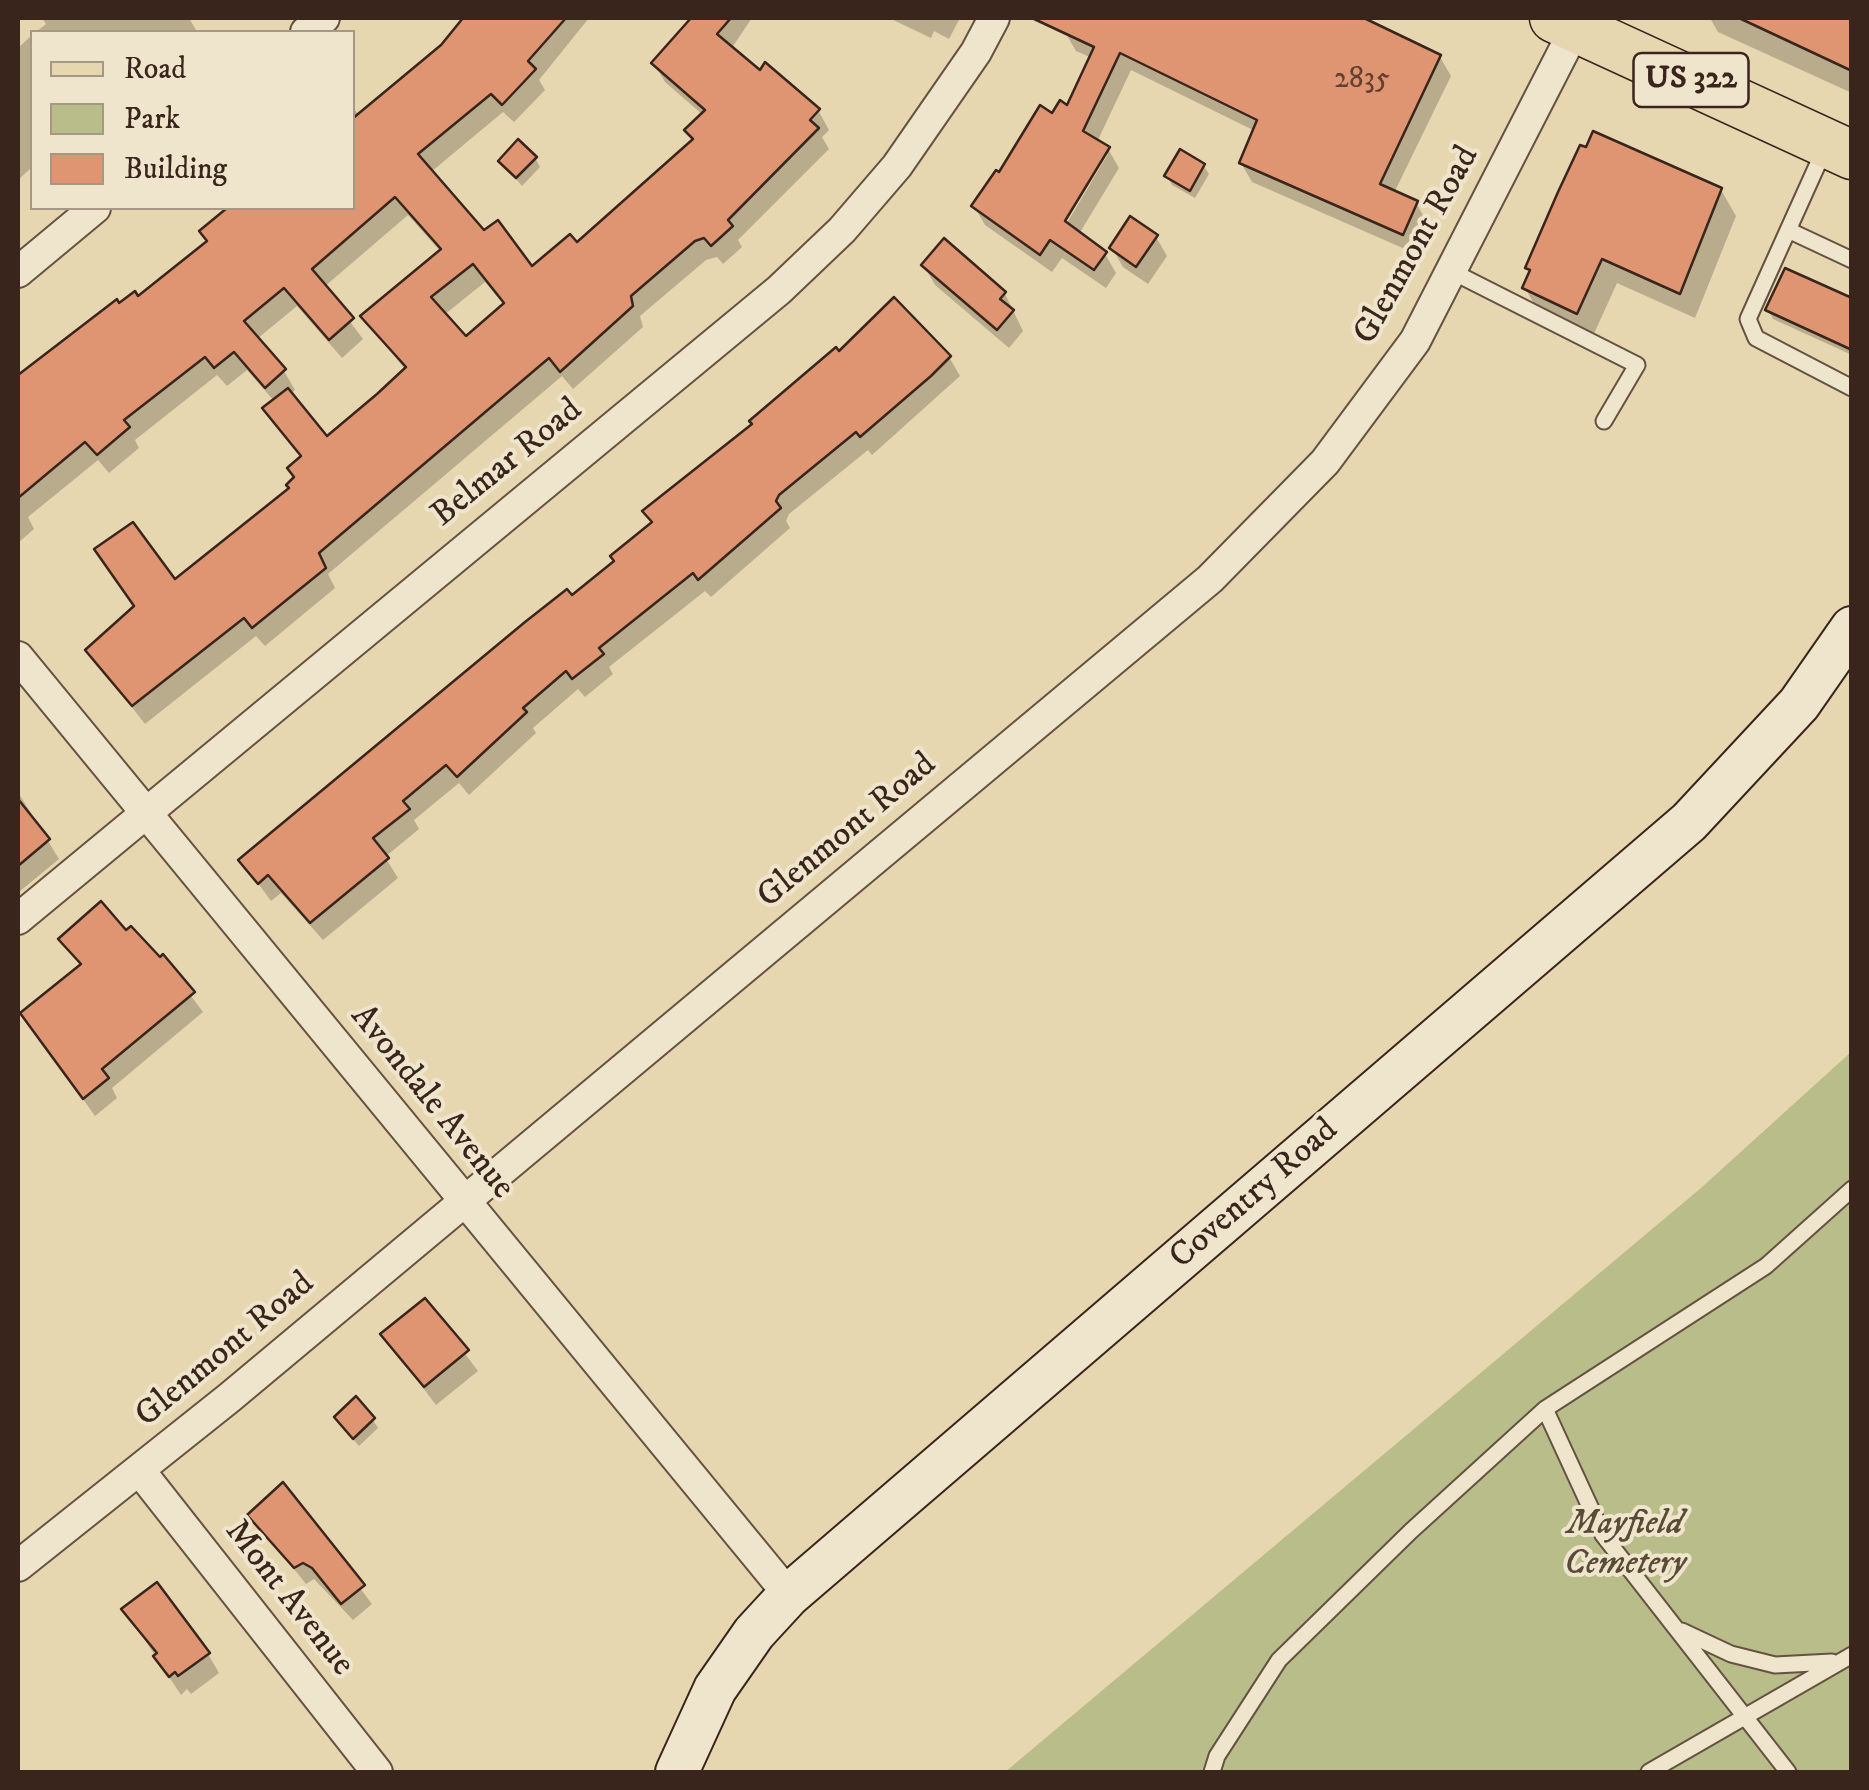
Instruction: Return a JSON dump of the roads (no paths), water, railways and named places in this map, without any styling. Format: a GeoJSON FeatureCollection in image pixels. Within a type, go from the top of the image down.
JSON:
{"type":"FeatureCollection","features":[{"type":"Feature","properties":{"kind":"main road","name":"US 322"},"geometry":{"type":"LineString","coordinates":[[1565,22],[1839,149]]}},
{"type":"Feature","properties":{"kind":"street","name":"Belmar Road"},"geometry":{"type":"LineString","coordinates":[[18,919],[817,254],[898,166],[976,52],[994,18]]}},
{"type":"Feature","properties":{"kind":"street","name":"Glenmont Road"},"geometry":{"type":"LineString","coordinates":[[18,1566],[140,1471],[1210,580],[1326,462],[1416,341],[1565,22]]}},
{"type":"Feature","properties":{"kind":"street"},"geometry":{"type":"LineString","coordinates":[[18,272],[93,210]]}},
{"type":"Feature","properties":{"kind":"street","name":"Coventry Road"},"geometry":{"type":"LineString","coordinates":[[676,1772],[715,1689],[754,1633],[790,1595],[1688,822],[1799,704],[1852,628]]}},
{"type":"Feature","properties":{"kind":"street","name":"Avondale Avenue"},"geometry":{"type":"LineString","coordinates":[[18,657],[790,1595]]}},
{"type":"Feature","properties":{"kind":"street","name":"Mont Avenue"},"geometry":{"type":"LineString","coordinates":[[140,1471],[377,1772]]}},
{"type":"Feature","properties":{"kind":"lane"},"geometry":{"type":"LineString","coordinates":[[1839,149],[1788,230],[1748,319],[1756,338],[1852,388]]}},
{"type":"Feature","properties":{"kind":"lane"},"geometry":{"type":"LineString","coordinates":[[1788,230],[1852,260]]}},
{"type":"Feature","properties":{"kind":"lane"},"geometry":{"type":"LineString","coordinates":[[1451,270],[1637,364],[1604,421]]}},
{"type":"Feature","properties":{"kind":"lane"},"geometry":{"type":"LineString","coordinates":[[1212,1772],[1217,1756],[1280,1660],[1314,1622],[1545,1409],[1766,1266],[1850,1196]]}},
{"type":"Feature","properties":{"kind":"lane"},"geometry":{"type":"LineString","coordinates":[[1545,1409],[1603,1535],[1788,1772]]}},
{"type":"Feature","properties":{"kind":"lane"},"geometry":{"type":"LineString","coordinates":[[1674,1626],[1731,1654],[1775,1665],[1846,1658]]}},
{"type":"Feature","properties":{"kind":"lane"},"geometry":{"type":"LineString","coordinates":[[1649,1772],[1846,1658]]}},
{"type":"Feature","properties":{"kind":"park label","name":"Mayfield Cemetery"},"geometry":{"type":"Point","coordinates":[1625,1546]}}]}
